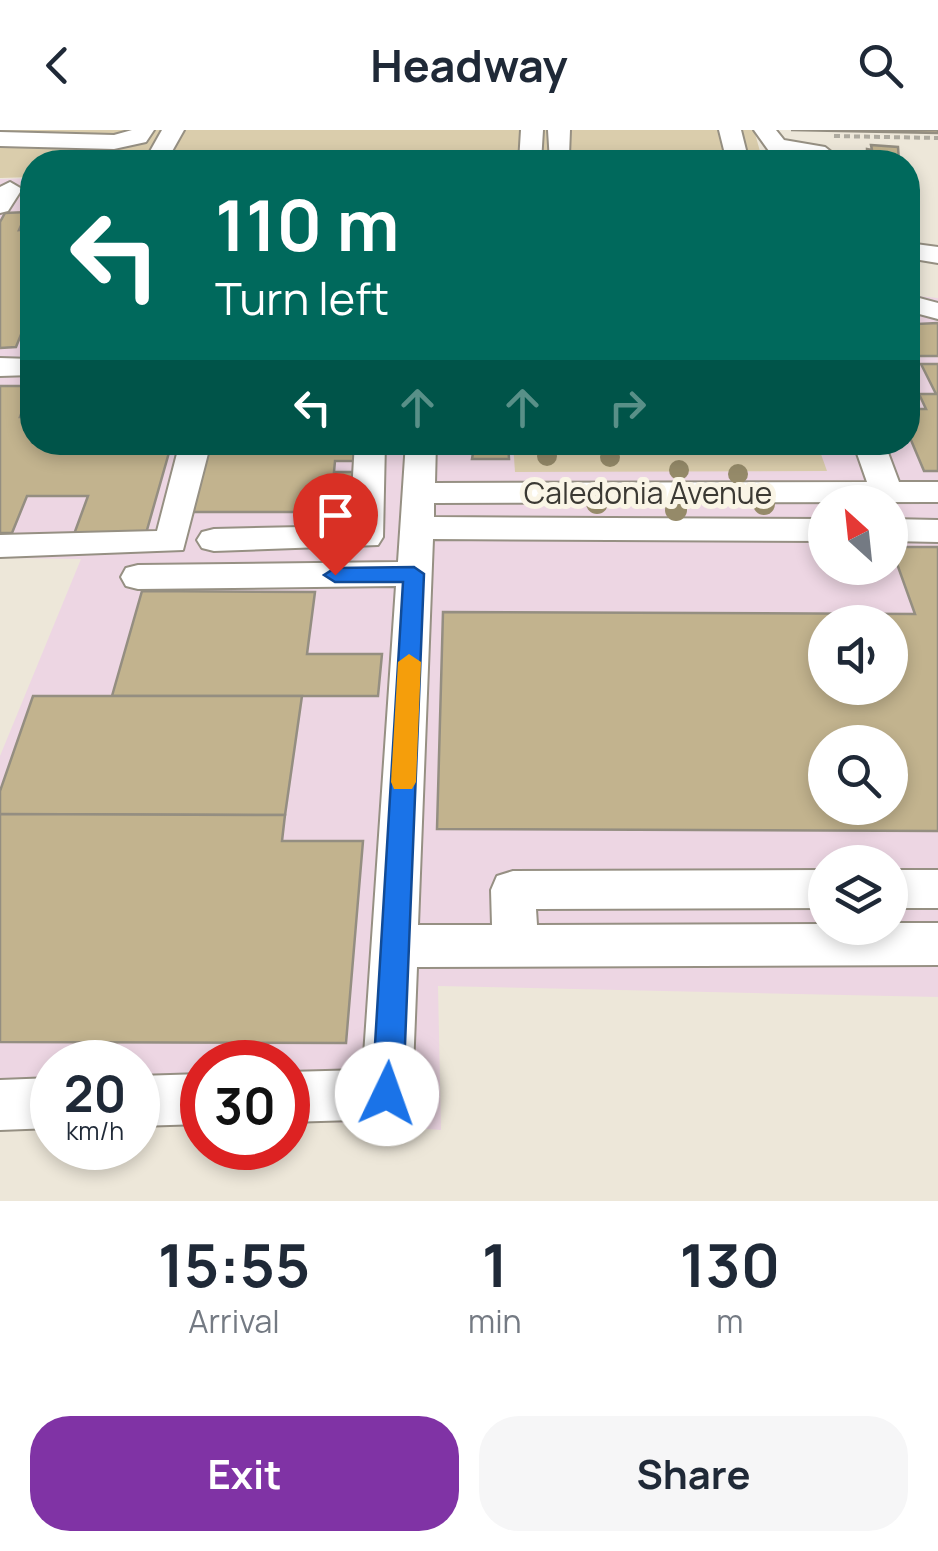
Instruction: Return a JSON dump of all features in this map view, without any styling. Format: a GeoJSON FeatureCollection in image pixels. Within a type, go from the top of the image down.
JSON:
{"type":"FeatureCollection","features":[{"type":"Feature","properties":{"kind":"street"},"geometry":{"type":"LineString","coordinates":[[0,139],[114,142],[138,138],[143,130]]}},
{"type":"Feature","properties":{"kind":"street"},"geometry":{"type":"LineString","coordinates":[[768,136],[810,150]]}},
{"type":"Feature","properties":{"kind":"street"},"geometry":{"type":"LineString","coordinates":[[0,546],[171,542],[193,455]]}},
{"type":"Feature","properties":{"kind":"street"},"geometry":{"type":"LineString","coordinates":[[214,540],[366,537],[369,455]]}},
{"type":"Feature","properties":{"kind":"street"},"geometry":{"type":"LineString","coordinates":[[310,1096],[387,1094],[420,455]]}},
{"type":"Feature","properties":{"kind":"street"},"geometry":{"type":"LineString","coordinates":[[873,455],[884,485]]}},
{"type":"Feature","properties":{"kind":"street","name":"Caledonia Avenue"},"geometry":{"type":"LineString","coordinates":[[908,491],[938,492]]}},
{"type":"Feature","properties":{"kind":"street","name":"Caledonia Avenue"},"geometry":{"type":"LineString","coordinates":[[417,511],[808,494]]}},
{"type":"Feature","properties":{"kind":"street"},"geometry":{"type":"LineString","coordinates":[[417,511],[808,529]]}},
{"type":"Feature","properties":{"kind":"street"},"geometry":{"type":"LineString","coordinates":[[908,530],[938,531]]}},
{"type":"Feature","properties":{"kind":"street"},"geometry":{"type":"LineString","coordinates":[[138,577],[414,574]]}},
{"type":"Feature","properties":{"kind":"street"},"geometry":{"type":"LineString","coordinates":[[515,945],[513,890],[808,889]]}},
{"type":"Feature","properties":{"kind":"street"},"geometry":{"type":"LineString","coordinates":[[908,889],[938,889]]}},
{"type":"Feature","properties":{"kind":"street"},"geometry":{"type":"LineString","coordinates":[[395,946],[938,944]]}},
{"type":"Feature","properties":{"kind":"street"},"geometry":{"type":"LineString","coordinates":[[0,1104],[30,1103]]}},
{"type":"Feature","properties":{"kind":"path"},"geometry":{"type":"LineString","coordinates":[[768,136],[938,138]]}},
{"type":"Feature","properties":{"kind":"shaded area"},"geometry":{"type":"Polygon","coordinates":[[[0,130],[754,130],[760,150],[20,150],[20,177],[0,178],[0,130]]]}},
{"type":"Feature","properties":{"kind":"shaded area"},"geometry":{"type":"Polygon","coordinates":[[[20,178],[20,455],[920,455],[920,296],[938,298],[938,997],[438,986],[441,1130],[310,1121],[310,1040],[180,1040],[180,1112],[160,1111],[160,1040],[30,1040],[30,1102],[0,1100],[0,756],[81,559],[0,558],[0,179],[20,178]]]}},
{"type":"Feature","properties":{"kind":"shaded area"},"geometry":{"type":"Polygon","coordinates":[[[514,455],[821,455],[827,471],[515,472],[514,455]]]}},
{"type":"Feature","properties":{"kind":"building"},"geometry":{"type":"Polygon","coordinates":[[[791,130],[938,130],[938,133],[791,130]]]}},
{"type":"Feature","properties":{"kind":"building"},"geometry":{"type":"Polygon","coordinates":[[[871,145],[898,150],[872,150],[871,145]]]}},
{"type":"Feature","properties":{"kind":"building"},"geometry":{"type":"Polygon","coordinates":[[[20,212],[20,337],[16,347],[0,348],[0,222],[5,213],[20,212]]]}},
{"type":"Feature","properties":{"kind":"building"},"geometry":{"type":"Polygon","coordinates":[[[938,323],[938,356],[920,356],[920,324],[938,323]]]}},
{"type":"Feature","properties":{"kind":"building"},"geometry":{"type":"Polygon","coordinates":[[[921,364],[938,364],[938,471],[924,471],[917,455],[920,409],[926,409],[920,394],[936,394],[921,364]]]}},
{"type":"Feature","properties":{"kind":"building"},"geometry":{"type":"Polygon","coordinates":[[[0,386],[20,386],[20,455],[168,455],[145,537],[73,537],[88,496],[27,496],[12,533],[0,533],[0,386]]]}},
{"type":"Feature","properties":{"kind":"building"},"geometry":{"type":"Polygon","coordinates":[[[208,455],[365,455],[365,461],[335,461],[334,472],[364,472],[360,512],[193,512],[208,455]]]}},
{"type":"Feature","properties":{"kind":"building"},"geometry":{"type":"Polygon","coordinates":[[[473,455],[509,455],[509,459],[472,459],[473,455]]]}},
{"type":"Feature","properties":{"kind":"building"},"geometry":{"type":"Polygon","coordinates":[[[908,547],[938,547],[938,831],[437,829],[443,612],[808,614],[808,705],[908,705],[908,614],[915,614],[905,585],[908,585],[908,547]]]}},
{"type":"Feature","properties":{"kind":"building"},"geometry":{"type":"Polygon","coordinates":[[[142,591],[315,592],[307,654],[382,654],[378,696],[112,696],[142,591]]]}},
{"type":"Feature","properties":{"kind":"building"},"geometry":{"type":"Polygon","coordinates":[[[33,696],[302,696],[285,815],[0,814],[0,791],[33,696]]]}},
{"type":"Feature","properties":{"kind":"building"},"geometry":{"type":"Polygon","coordinates":[[[0,814],[285,815],[282,841],[363,841],[346,1043],[0,1042],[0,814]]]}},
{"type":"Feature","properties":{"kind":"slow traffic"},"geometry":{"type":"LineString","coordinates":[[403,782],[409,662]]}},
{"type":"Feature","properties":{"kind":"route"},"geometry":{"type":"LineString","coordinates":[[335,575],[414,574],[387,1094]]}}]}
